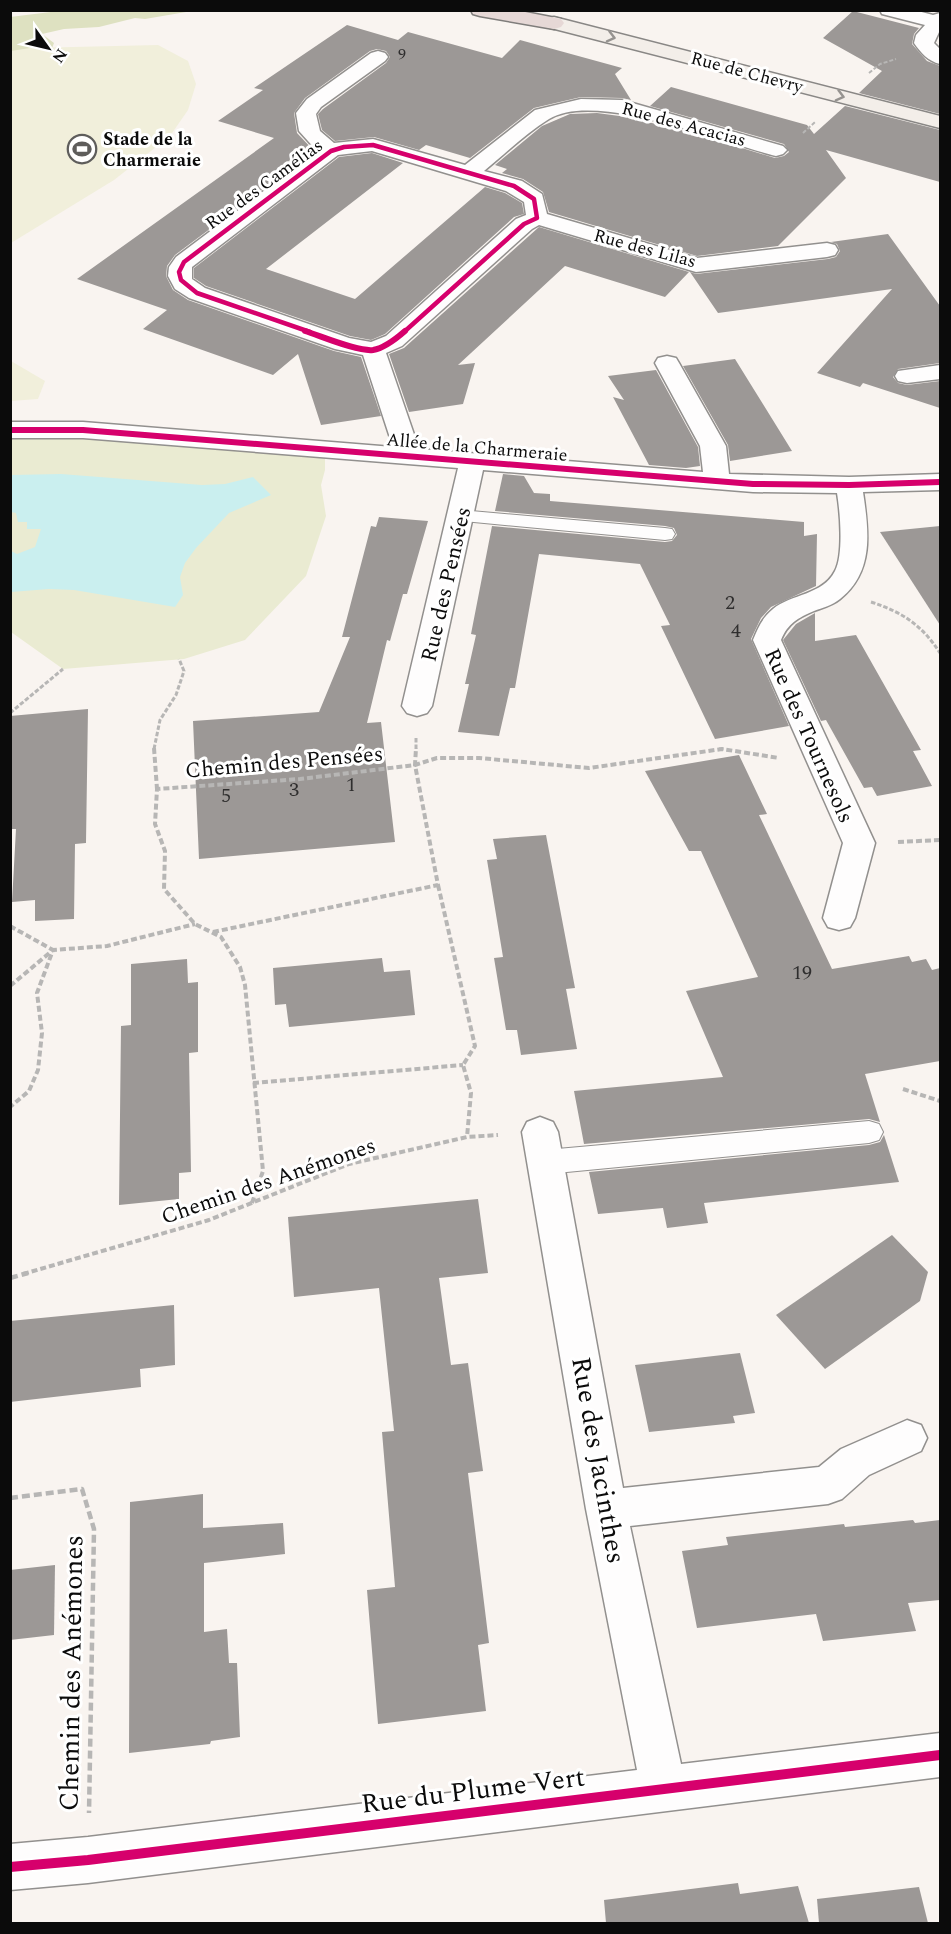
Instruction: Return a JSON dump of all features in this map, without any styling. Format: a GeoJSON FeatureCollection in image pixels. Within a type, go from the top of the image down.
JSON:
{"type":"FeatureCollection","features":[{"type":"Feature","properties":{"kind":"highway"},"geometry":{"type":"LineString","coordinates":[[480,10],[554,23]]}},
{"type":"Feature","properties":{"kind":"street"},"geometry":{"type":"LineString","coordinates":[[889,10],[939,21]]}},
{"type":"Feature","properties":{"kind":"street"},"geometry":{"type":"LineString","coordinates":[[935,54],[924,43],[926,35],[939,21]]}},
{"type":"Feature","properties":{"kind":"street","name":"Rue de Chevry"},"geometry":{"type":"LineString","coordinates":[[554,23],[940,122]]}},
{"type":"Feature","properties":{"kind":"street"},"geometry":{"type":"LineString","coordinates":[[331,151],[310,133],[306,125],[306,113],[314,103],[378,57]]}},
{"type":"Feature","properties":{"kind":"street","name":"Rue des Acacias"},"geometry":{"type":"LineString","coordinates":[[470,172],[542,114],[552,110],[597,105],[622,106],[776,150]]}},
{"type":"Feature","properties":{"kind":"street","name":"Rue des Camélias"},"geometry":{"type":"LineString","coordinates":[[373,350],[343,344],[197,293],[185,287],[178,276],[180,267],[331,151],[344,147],[373,145],[470,172],[524,190],[537,205],[537,218]]}},
{"type":"Feature","properties":{"kind":"street"},"geometry":{"type":"LineString","coordinates":[[408,456],[403,434],[373,350],[394,341],[524,224],[537,218]]}},
{"type":"Feature","properties":{"kind":"street","name":"Rue des Lilas"},"geometry":{"type":"LineString","coordinates":[[537,218],[696,265],[827,250]]}},
{"type":"Feature","properties":{"kind":"street"},"geometry":{"type":"LineString","coordinates":[[667,363],[713,446],[717,481]]}},
{"type":"Feature","properties":{"kind":"street"},"geometry":{"type":"LineString","coordinates":[[907,376],[940,372]]}},
{"type":"Feature","properties":{"kind":"street","name":"Allée de la Charmeraie"},"geometry":{"type":"LineString","coordinates":[[10,430],[82,430],[717,481],[849,485],[940,482]]}},
{"type":"Feature","properties":{"kind":"street","name":"Rue des Pensées"},"geometry":{"type":"LineString","coordinates":[[417,706],[472,461]]}},
{"type":"Feature","properties":{"kind":"street","name":"Rue des Tournesols"},"geometry":{"type":"LineString","coordinates":[[838,918],[859,843],[767,640],[772,626],[784,614],[829,594],[849,573],[855,527],[849,485]]}},
{"type":"Feature","properties":{"kind":"street","name":"Rue des Jacinthes"},"geometry":{"type":"LineString","coordinates":[[543,1147],[606,1509],[663,1788]]}},
{"type":"Feature","properties":{"kind":"street"},"geometry":{"type":"LineString","coordinates":[[606,1509],[828,1485],[855,1462],[907,1438]]}},
{"type":"Feature","properties":{"kind":"street","name":"Rue du Plume Vert"},"geometry":{"type":"LineString","coordinates":[[10,1867],[88,1860],[940,1755]]}},
{"type":"Feature","properties":{"kind":"lane"},"geometry":{"type":"LineString","coordinates":[[460,516],[665,534]]}},
{"type":"Feature","properties":{"kind":"lane"},"geometry":{"type":"LineString","coordinates":[[543,1147],[869,1132]]}},
{"type":"Feature","properties":{"kind":"path"},"geometry":{"type":"LineString","coordinates":[[866,76],[880,64],[935,54]]}},
{"type":"Feature","properties":{"kind":"path"},"geometry":{"type":"LineString","coordinates":[[829,594],[844,595],[905,614],[918,624],[940,653]]}},
{"type":"Feature","properties":{"kind":"path"},"geometry":{"type":"LineString","coordinates":[[10,713],[63,669]]}},
{"type":"Feature","properties":{"kind":"path"},"geometry":{"type":"LineString","coordinates":[[415,765],[438,885],[475,1046],[463,1065]]}},
{"type":"Feature","properties":{"kind":"path"},"geometry":{"type":"LineString","coordinates":[[212,932],[438,885]]}},
{"type":"Feature","properties":{"kind":"path"},"geometry":{"type":"LineString","coordinates":[[10,926],[53,950],[71,951],[195,924]]}},
{"type":"Feature","properties":{"kind":"path"},"geometry":{"type":"LineString","coordinates":[[10,986],[53,950]]}},
{"type":"Feature","properties":{"kind":"path"},"geometry":{"type":"LineString","coordinates":[[10,1107],[28,1094],[36,1081],[41,1055],[41,1021],[36,990],[53,950]]}},
{"type":"Feature","properties":{"kind":"path"},"geometry":{"type":"LineString","coordinates":[[253,1083],[463,1065]]}},
{"type":"Feature","properties":{"kind":"path"},"geometry":{"type":"LineString","coordinates":[[463,1065],[469,1076],[474,1101],[468,1116],[467,1137]]}},
{"type":"Feature","properties":{"kind":"path"},"geometry":{"type":"LineString","coordinates":[[903,1089],[940,1101]]}},
{"type":"Feature","properties":{"kind":"green space"},"geometry":{"type":"Polygon","coordinates":[[[67,10],[192,11],[42,34],[54,43],[51,51],[11,60],[10,17],[67,10]]]}},
{"type":"Feature","properties":{"kind":"green space"},"geometry":{"type":"Polygon","coordinates":[[[11,430],[325,449],[325,470],[321,485],[326,516],[306,576],[245,640],[184,659],[63,669],[11,632],[11,430]]]}},
{"type":"Feature","properties":{"kind":"shaded area","name":"Stade de la Charmeraie"},"geometry":{"type":"Polygon","coordinates":[[[158,45],[188,61],[196,84],[188,110],[170,136],[114,180],[11,243],[11,51],[30,48],[158,45]]]}},
{"type":"Feature","properties":{"kind":"shaded area"},"geometry":{"type":"Polygon","coordinates":[[[11,361],[45,381],[38,399],[11,401],[11,361]]]}},
{"type":"Feature","properties":{"kind":"water"},"geometry":{"type":"Polygon","coordinates":[[[61,474],[202,485],[225,484],[253,477],[271,495],[229,513],[196,548],[185,563],[180,577],[183,595],[175,607],[74,590],[11,592],[11,551],[17,554],[35,547],[41,529],[27,529],[27,522],[18,522],[16,513],[11,512],[11,475],[61,474]]]}},
{"type":"Feature","properties":{"kind":"building"},"geometry":{"type":"Polygon","coordinates":[[[853,11],[919,28],[914,34],[912,44],[927,61],[940,66],[940,114],[859,93],[882,71],[823,38],[853,11]]]}},
{"type":"Feature","properties":{"kind":"building"},"geometry":{"type":"Polygon","coordinates":[[[347,25],[398,40],[408,32],[502,58],[520,40],[622,68],[615,74],[631,100],[581,97],[534,108],[470,158],[426,145],[419,150],[374,137],[335,141],[322,130],[318,114],[386,63],[390,57],[386,51],[377,49],[370,51],[305,98],[294,113],[297,133],[314,151],[175,255],[167,266],[166,276],[173,290],[188,300],[334,351],[361,357],[381,416],[321,425],[298,354],[273,375],[143,329],[167,310],[77,279],[274,138],[218,121],[263,90],[254,88],[347,25]]]}},
{"type":"Feature","properties":{"kind":"building"},"geometry":{"type":"Polygon","coordinates":[[[671,87],[807,125],[814,134],[845,106],[940,130],[940,182],[826,150],[846,178],[778,246],[697,256],[549,212],[543,192],[523,179],[502,173],[507,169],[495,165],[542,126],[570,114],[597,113],[627,117],[693,133],[775,158],[789,152],[784,144],[650,106],[671,87]]]}},
{"type":"Feature","properties":{"kind":"building"},"geometry":{"type":"Polygon","coordinates":[[[372,153],[403,163],[266,269],[355,299],[485,187],[505,193],[522,203],[524,214],[514,217],[385,334],[371,340],[350,336],[206,286],[194,278],[194,268],[339,157],[372,153]]]}},
{"type":"Feature","properties":{"kind":"building"},"geometry":{"type":"Polygon","coordinates":[[[539,227],[689,272],[665,297],[565,266],[458,365],[475,363],[463,404],[409,412],[389,354],[404,348],[539,227]]]}},
{"type":"Feature","properties":{"kind":"building"},"geometry":{"type":"Polygon","coordinates":[[[888,234],[940,306],[940,363],[898,369],[893,377],[898,383],[907,385],[940,381],[940,408],[863,383],[860,387],[817,373],[892,289],[718,313],[690,272],[696,274],[828,259],[836,257],[840,251],[837,244],[831,242],[888,234]]]}},
{"type":"Feature","properties":{"kind":"building"},"geometry":{"type":"Polygon","coordinates":[[[735,359],[792,451],[730,461],[728,445],[683,366],[735,359]]]}},
{"type":"Feature","properties":{"kind":"building"},"geometry":{"type":"Polygon","coordinates":[[[656,370],[698,447],[700,466],[686,468],[649,465],[613,397],[624,400],[608,376],[656,370]]]}},
{"type":"Feature","properties":{"kind":"building"},"geometry":{"type":"Polygon","coordinates":[[[503,474],[524,476],[534,493],[550,494],[550,501],[804,522],[804,536],[817,534],[816,586],[771,607],[761,618],[751,639],[789,726],[715,739],[661,626],[670,625],[640,564],[539,554],[515,688],[510,688],[499,736],[458,732],[469,684],[465,684],[476,635],[471,634],[492,526],[665,542],[672,541],[677,535],[674,528],[665,526],[495,511],[503,474]]]}},
{"type":"Feature","properties":{"kind":"building"},"geometry":{"type":"Polygon","coordinates":[[[379,517],[428,521],[407,594],[403,594],[390,641],[387,640],[367,723],[381,722],[395,842],[199,859],[193,721],[319,712],[350,637],[342,637],[371,526],[376,527],[379,517]]]}},
{"type":"Feature","properties":{"kind":"building"},"geometry":{"type":"Polygon","coordinates":[[[940,526],[940,625],[880,532],[940,526]]]}},
{"type":"Feature","properties":{"kind":"building"},"geometry":{"type":"Polygon","coordinates":[[[815,613],[815,641],[856,635],[921,750],[913,751],[932,786],[877,796],[872,787],[864,788],[826,720],[821,721],[783,640],[796,624],[815,613]]]}},
{"type":"Feature","properties":{"kind":"building"},"geometry":{"type":"Polygon","coordinates":[[[88,709],[86,843],[75,844],[74,919],[35,921],[35,900],[12,902],[16,829],[10,829],[10,716],[88,709]]]}},
{"type":"Feature","properties":{"kind":"building"},"geometry":{"type":"Polygon","coordinates":[[[739,755],[767,814],[759,815],[832,969],[909,956],[912,962],[926,959],[932,970],[940,968],[940,1061],[865,1074],[880,1122],[869,1119],[584,1144],[574,1091],[723,1077],[686,991],[758,977],[701,851],[689,851],[645,771],[739,755]]]}},
{"type":"Feature","properties":{"kind":"building"},"geometry":{"type":"Polygon","coordinates":[[[546,835],[575,988],[566,989],[577,1049],[521,1055],[517,1030],[506,1030],[494,958],[503,957],[487,860],[497,859],[493,839],[546,835]]]}},
{"type":"Feature","properties":{"kind":"building"},"geometry":{"type":"Polygon","coordinates":[[[382,958],[384,972],[410,970],[415,1015],[289,1027],[286,1004],[275,1005],[273,968],[382,958]]]}},
{"type":"Feature","properties":{"kind":"building"},"geometry":{"type":"Polygon","coordinates":[[[187,959],[188,983],[198,982],[198,1052],[189,1053],[191,1172],[179,1173],[179,1199],[119,1205],[121,1026],[131,1025],[131,964],[187,959]]]}},
{"type":"Feature","properties":{"kind":"building"},"geometry":{"type":"Polygon","coordinates":[[[884,1135],[899,1182],[704,1203],[708,1223],[667,1228],[663,1208],[598,1214],[589,1172],[869,1145],[880,1142],[884,1135]]]}},
{"type":"Feature","properties":{"kind":"building"},"geometry":{"type":"Polygon","coordinates":[[[478,1199],[488,1273],[439,1278],[451,1365],[468,1363],[483,1471],[468,1473],[489,1643],[478,1645],[486,1711],[378,1724],[367,1590],[395,1587],[382,1432],[394,1431],[379,1288],[294,1297],[288,1217],[478,1199]]]}},
{"type":"Feature","properties":{"kind":"building"},"geometry":{"type":"Polygon","coordinates":[[[892,1235],[928,1272],[920,1301],[825,1369],[776,1315],[892,1235]]]}},
{"type":"Feature","properties":{"kind":"building"},"geometry":{"type":"Polygon","coordinates":[[[174,1305],[175,1365],[140,1369],[141,1387],[10,1402],[10,1321],[174,1305]]]}},
{"type":"Feature","properties":{"kind":"building"},"geometry":{"type":"Polygon","coordinates":[[[740,1353],[755,1413],[733,1416],[735,1423],[649,1432],[635,1365],[740,1353]]]}},
{"type":"Feature","properties":{"kind":"building"},"geometry":{"type":"Polygon","coordinates":[[[203,1494],[203,1528],[283,1523],[285,1554],[204,1563],[204,1632],[227,1629],[229,1663],[237,1663],[240,1737],[211,1741],[210,1744],[129,1753],[130,1502],[203,1494]]]}},
{"type":"Feature","properties":{"kind":"building"},"geometry":{"type":"Polygon","coordinates":[[[913,1520],[915,1523],[940,1520],[940,1600],[908,1603],[916,1631],[823,1641],[816,1614],[697,1628],[682,1551],[728,1545],[726,1537],[844,1524],[845,1527],[913,1520]]]}},
{"type":"Feature","properties":{"kind":"building"},"geometry":{"type":"Polygon","coordinates":[[[55,1565],[54,1635],[10,1640],[10,1570],[55,1565]]]}},
{"type":"Feature","properties":{"kind":"building"},"geometry":{"type":"Polygon","coordinates":[[[738,1883],[740,1894],[798,1886],[809,1923],[606,1923],[604,1900],[738,1883]]]}},
{"type":"Feature","properties":{"kind":"building"},"geometry":{"type":"Polygon","coordinates":[[[919,1887],[928,1923],[819,1923],[817,1899],[919,1887]]]}},
{"type":"Feature","properties":{"kind":"cycle path"},"geometry":{"type":"LineString","coordinates":[[373,145],[514,186],[534,199],[537,218],[524,224],[394,341],[373,350],[343,344],[197,293],[181,280],[179,272],[184,262],[331,151],[344,147],[373,145]]}},
{"type":"Feature","properties":{"kind":"cycle path"},"geometry":{"type":"LineString","coordinates":[[10,430],[83,430],[753,484],[849,485],[940,482]]}},
{"type":"Feature","properties":{"kind":"cycle path"},"geometry":{"type":"LineString","coordinates":[[10,1867],[88,1860],[940,1755]]}},
{"type":"Feature","properties":{"kind":"place","name":"Stade de la Charmeraie"},"geometry":{"type":"Point","coordinates":[82,149]}}]}
